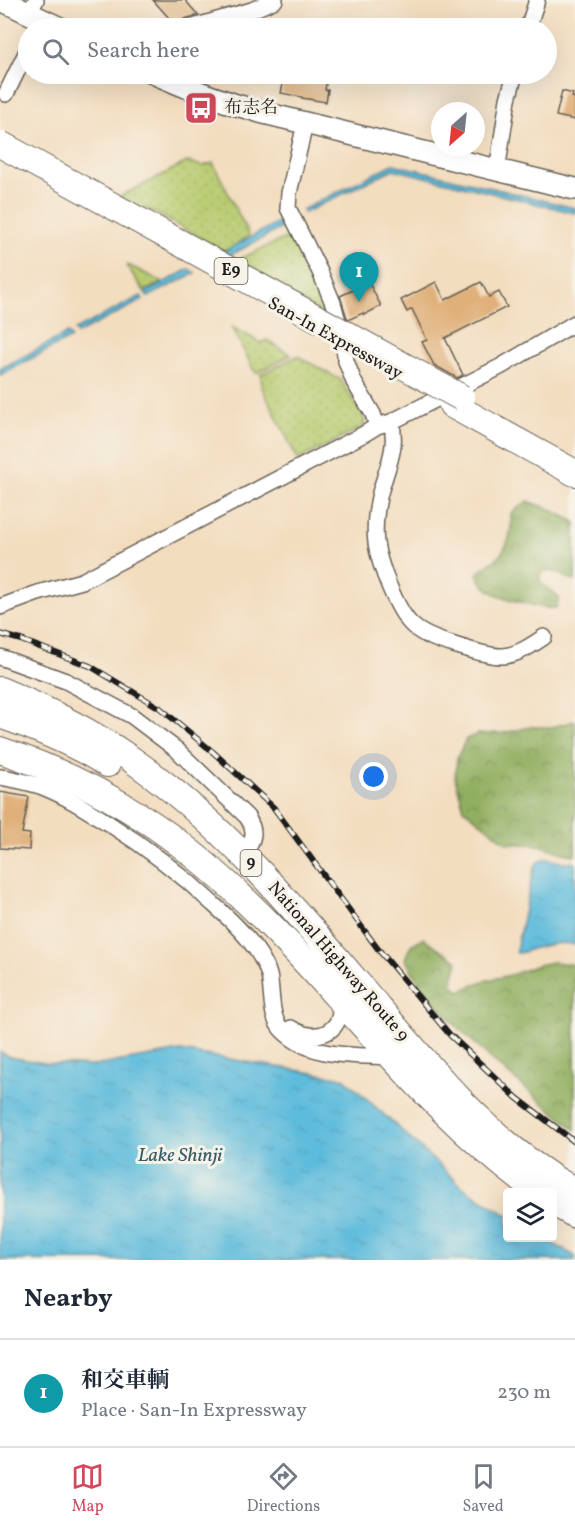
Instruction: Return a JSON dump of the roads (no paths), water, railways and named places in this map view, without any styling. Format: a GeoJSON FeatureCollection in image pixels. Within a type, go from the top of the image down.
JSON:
{"type":"FeatureCollection","features":[{"type":"Feature","properties":{"kind":"highway","name":"San-In Expressway"},"geometry":{"type":"LineString","coordinates":[[0,144],[457,402],[575,473]]}},
{"type":"Feature","properties":{"kind":"highway","name":"San-In Expressway"},"geometry":{"type":"LineString","coordinates":[[0,154],[300,319],[457,402],[575,457]]}},
{"type":"Feature","properties":{"kind":"highway","name":"National Highway Route 9"},"geometry":{"type":"LineString","coordinates":[[0,690],[69,723],[128,757],[186,801],[245,856],[308,924],[454,1094],[524,1157],[575,1191]]}},
{"type":"Feature","properties":{"kind":"highway"},"geometry":{"type":"LineString","coordinates":[[0,715],[36,728],[100,759],[139,784],[186,821],[252,884],[399,1040],[454,1094]]}},
{"type":"Feature","properties":{"kind":"highway"},"geometry":{"type":"LineString","coordinates":[[0,728],[93,769],[159,813],[244,891],[338,998]]}},
{"type":"Feature","properties":{"kind":"highway","name":"National Highway Route 9"},"geometry":{"type":"LineString","coordinates":[[0,750],[71,777],[109,797],[162,831],[212,872],[249,905],[473,1140],[512,1174],[533,1188]]}},
{"type":"Feature","properties":{"kind":"highway"},"geometry":{"type":"LineString","coordinates":[[557,1205],[575,1215]]}},
{"type":"Feature","properties":{"kind":"main road"},"geometry":{"type":"LineString","coordinates":[[1,0],[41,18]]}},
{"type":"Feature","properties":{"kind":"main road"},"geometry":{"type":"LineString","coordinates":[[179,84],[225,102],[305,124],[575,189]]}},
{"type":"Feature","properties":{"kind":"street"},"geometry":{"type":"LineString","coordinates":[[224,18],[275,0]]}},
{"type":"Feature","properties":{"kind":"street"},"geometry":{"type":"LineString","coordinates":[[531,18],[537,0]]}},
{"type":"Feature","properties":{"kind":"street"},"geometry":{"type":"LineString","coordinates":[[6,94],[18,69]]}},
{"type":"Feature","properties":{"kind":"street"},"geometry":{"type":"LineString","coordinates":[[497,171],[512,84]]}},
{"type":"Feature","properties":{"kind":"street"},"geometry":{"type":"LineString","coordinates":[[305,124],[289,193],[288,208],[333,303],[346,361],[354,382],[373,414],[394,432],[392,454],[379,497],[375,528],[380,559],[393,595],[402,613],[412,625],[432,637],[462,648],[506,656],[530,647],[544,637]]}},
{"type":"Feature","properties":{"kind":"street"},"geometry":{"type":"LineString","coordinates":[[0,607],[82,582],[364,434],[500,367],[575,323]]}},
{"type":"Feature","properties":{"kind":"street"},"geometry":{"type":"LineString","coordinates":[[0,657],[66,681],[132,716],[177,750],[247,817],[253,826],[254,836],[245,856]]}},
{"type":"Feature","properties":{"kind":"street"},"geometry":{"type":"LineString","coordinates":[[0,777],[39,786],[80,805],[145,847],[189,881],[250,940],[261,957],[268,973],[277,1024],[283,1032],[305,1045],[334,1054],[392,1057]]}},
{"type":"Feature","properties":{"kind":"street"},"geometry":{"type":"LineString","coordinates":[[273,1008],[295,1031],[319,1035],[327,1032],[339,1020],[341,1006],[338,998]]}},
{"type":"Feature","properties":{"kind":"water"},"geometry":{"type":"Polygon","coordinates":[[[393,164],[575,208],[575,213],[393,169],[304,213],[302,210],[393,164]]]}},
{"type":"Feature","properties":{"kind":"water"},"geometry":{"type":"Polygon","coordinates":[[[282,220],[285,226],[223,259],[220,254],[282,220]]]}},
{"type":"Feature","properties":{"kind":"water"},"geometry":{"type":"Polygon","coordinates":[[[189,269],[195,273],[148,297],[145,293],[189,269]]]}},
{"type":"Feature","properties":{"kind":"water"},"geometry":{"type":"Polygon","coordinates":[[[141,296],[143,300],[77,334],[75,330],[141,296]]]}},
{"type":"Feature","properties":{"kind":"water"},"geometry":{"type":"Polygon","coordinates":[[[68,333],[71,338],[0,375],[0,369],[68,333]]]}},
{"type":"Feature","properties":{"kind":"water"},"geometry":{"type":"Polygon","coordinates":[[[548,858],[575,863],[575,945],[553,944],[517,953],[534,868],[538,862],[548,858]]]}},
{"type":"Feature","properties":{"kind":"water","name":"Lake Shinji"},"geometry":{"type":"Polygon","coordinates":[[[180,1051],[344,1078],[465,1189],[503,1213],[503,1242],[550,1242],[575,1256],[575,1260],[0,1260],[0,1052],[10,1057],[44,1063],[93,1066],[180,1051]]]}},
{"type":"Feature","properties":{"kind":"railway"},"geometry":{"type":"LineString","coordinates":[[0,634],[90,666],[160,708],[213,752],[274,808],[378,949],[450,1035],[517,1098],[575,1142]]}},
{"type":"Feature","properties":{"kind":"place","name":"布志名"},"geometry":{"type":"Point","coordinates":[201,108]}},
{"type":"Feature","properties":{"kind":"place","name":"和交車輌"},"geometry":{"type":"Point","coordinates":[359,302]}}]}
